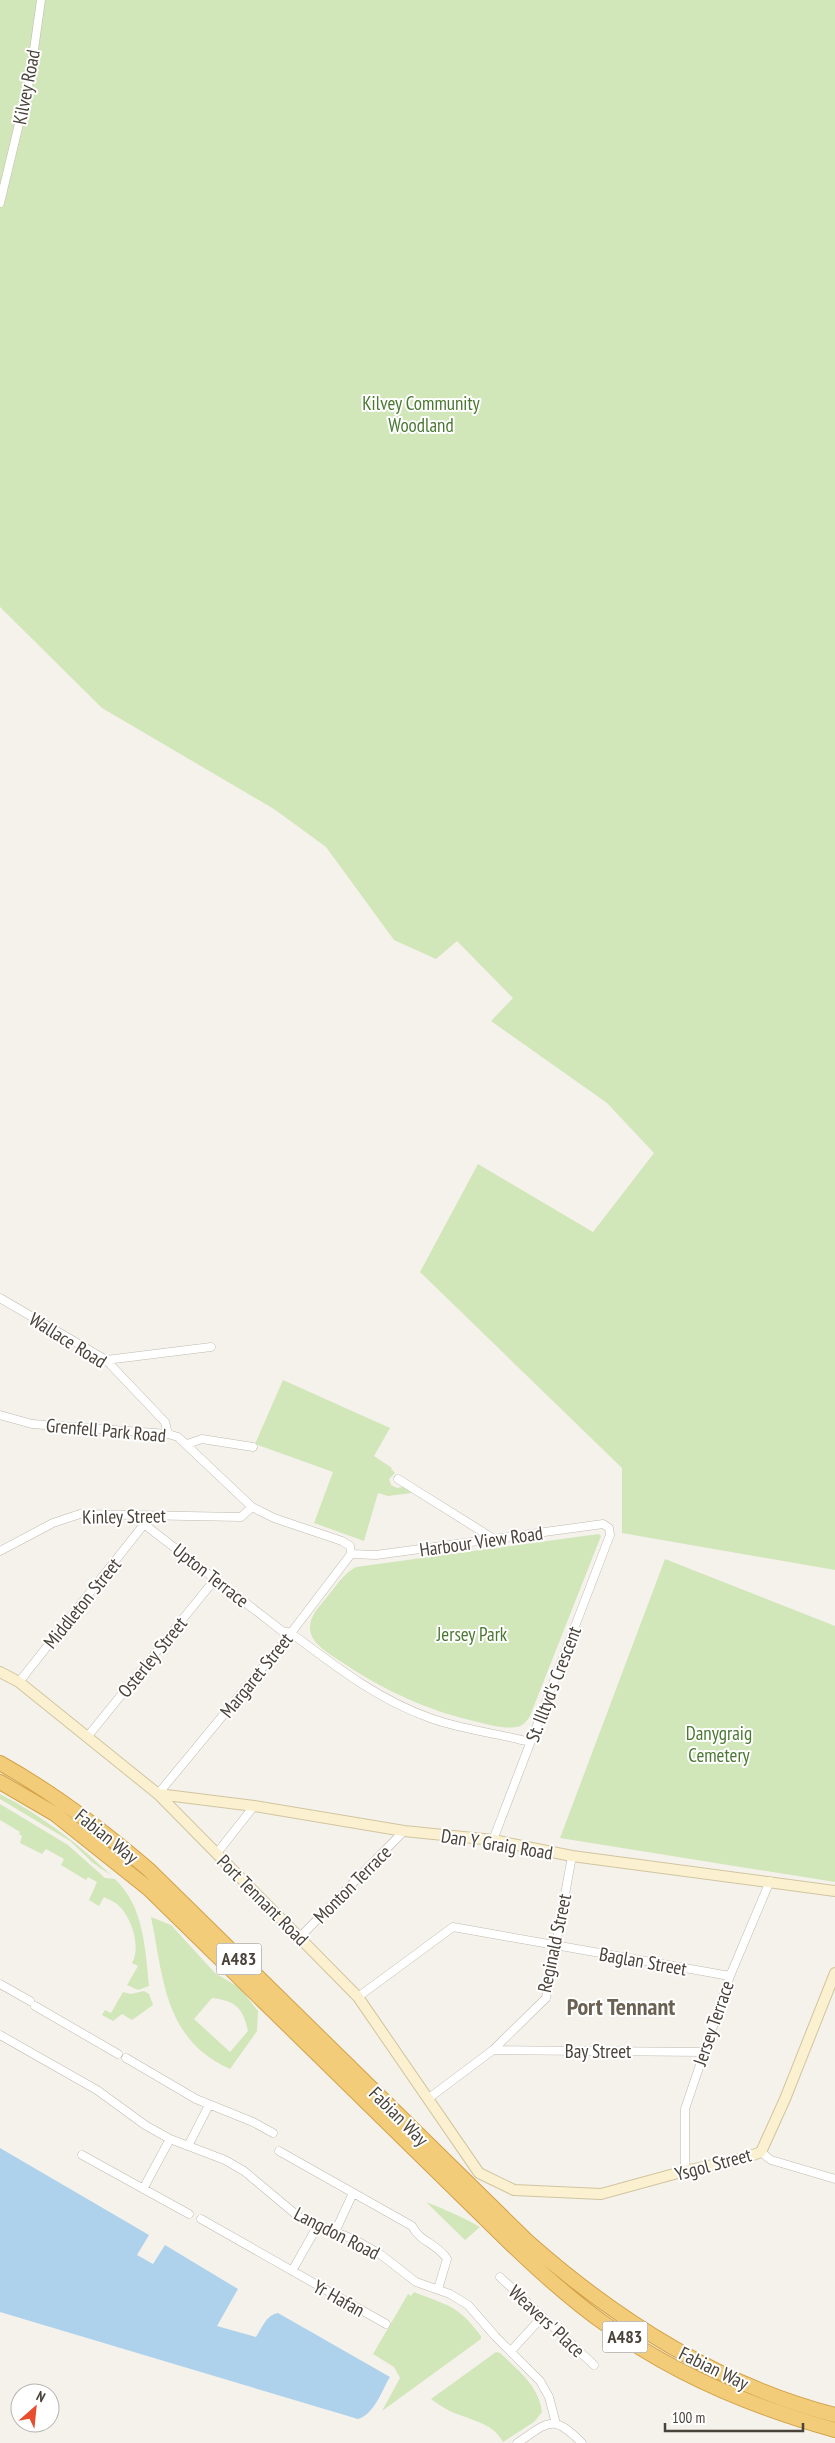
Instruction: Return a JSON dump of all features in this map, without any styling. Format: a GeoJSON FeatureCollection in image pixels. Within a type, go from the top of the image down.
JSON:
{"type":"FeatureCollection","features":[{"type":"Feature","properties":{"kind":"highway","name":"Fabian Way"},"geometry":{"type":"LineString","coordinates":[[0,1763],[47,1790],[91,1821],[148,1869],[527,2242],[570,2279],[647,2332],[694,2360],[773,2395],[835,2415]]}},
{"type":"Feature","properties":{"kind":"highway","name":"Fabian Way"},"geometry":{"type":"LineString","coordinates":[[0,1782],[55,1814],[150,1889],[500,2234],[564,2293],[608,2327],[692,2376],[803,2421],[835,2430]]}},
{"type":"Feature","properties":{"kind":"street","name":"Kilvey Road"},"geometry":{"type":"LineString","coordinates":[[0,203],[30,78],[42,0]]}},
{"type":"Feature","properties":{"kind":"street","name":"Wallace Road"},"geometry":{"type":"LineString","coordinates":[[0,1298],[106,1360],[165,1422],[168,1434]]}},
{"type":"Feature","properties":{"kind":"street"},"geometry":{"type":"LineString","coordinates":[[106,1360],[210,1347]]}},
{"type":"Feature","properties":{"kind":"street","name":"Grenfell Park Road"},"geometry":{"type":"LineString","coordinates":[[0,1415],[32,1424],[168,1434],[178,1437],[252,1507],[274,1518],[342,1542],[350,1546],[351,1554]]}},
{"type":"Feature","properties":{"kind":"street"},"geometry":{"type":"LineString","coordinates":[[187,1444],[202,1439],[253,1447]]}},
{"type":"Feature","properties":{"kind":"street"},"geometry":{"type":"LineString","coordinates":[[398,1479],[494,1540]]}},
{"type":"Feature","properties":{"kind":"street","name":"Kinley Street"},"geometry":{"type":"LineString","coordinates":[[2,1550],[53,1523],[80,1514],[241,1517],[252,1507]]}},
{"type":"Feature","properties":{"kind":"street","name":"Upton Terrace"},"geometry":{"type":"LineString","coordinates":[[131,1514],[282,1631],[291,1633],[363,1686],[430,1718],[530,1742]]}},
{"type":"Feature","properties":{"kind":"street","name":"Middleton Street"},"geometry":{"type":"LineString","coordinates":[[19,1682],[145,1523]]}},
{"type":"Feature","properties":{"kind":"street","name":"Harbour View Road"},"geometry":{"type":"LineString","coordinates":[[351,1554],[376,1555],[603,1524],[609,1528]]}},
{"type":"Feature","properties":{"kind":"street","name":"St. Illtyd's Crescent"},"geometry":{"type":"LineString","coordinates":[[493,1840],[610,1535],[609,1528]]}},
{"type":"Feature","properties":{"kind":"street"},"geometry":{"type":"LineString","coordinates":[[0,1558],[2,1550]]}},
{"type":"Feature","properties":{"kind":"street","name":"Margaret Street"},"geometry":{"type":"LineString","coordinates":[[158,1794],[291,1633],[351,1554]]}},
{"type":"Feature","properties":{"kind":"street","name":"Osterley Street"},"geometry":{"type":"LineString","coordinates":[[88,1736],[216,1578]]}},
{"type":"Feature","properties":{"kind":"street","name":"Port Tennant Road"},"geometry":{"type":"LineString","coordinates":[[0,1672],[19,1682],[158,1794],[358,1997],[479,2173]]}},
{"type":"Feature","properties":{"kind":"street","name":"Dan Y Graig Road"},"geometry":{"type":"LineString","coordinates":[[158,1794],[254,1806],[404,1831],[493,1840],[572,1856],[835,1891]]}},
{"type":"Feature","properties":{"kind":"street"},"geometry":{"type":"LineString","coordinates":[[216,1854],[254,1806]]}},
{"type":"Feature","properties":{"kind":"street","name":"Monton Terrace"},"geometry":{"type":"LineString","coordinates":[[300,1937],[404,1831]]}},
{"type":"Feature","properties":{"kind":"street","name":"Reginald Street"},"geometry":{"type":"LineString","coordinates":[[429,2098],[493,2050],[546,1998],[572,1856]]}},
{"type":"Feature","properties":{"kind":"street","name":"Jersey Terrace"},"geometry":{"type":"LineString","coordinates":[[685,2171],[685,2109],[730,1976],[770,1881]]}},
{"type":"Feature","properties":{"kind":"street","name":"Baglan Street"},"geometry":{"type":"LineString","coordinates":[[358,1997],[453,1928],[730,1976]]}},
{"type":"Feature","properties":{"kind":"street","name":"Ysgol Street"},"geometry":{"type":"LineString","coordinates":[[479,2173],[514,2190],[601,2194],[685,2171],[745,2158],[761,2152],[785,2099],[835,1973]]}},
{"type":"Feature","properties":{"kind":"street"},"geometry":{"type":"LineString","coordinates":[[0,1984],[118,2054]]}},
{"type":"Feature","properties":{"kind":"street","name":"Langdon Road"},"geometry":{"type":"LineString","coordinates":[[0,2035],[97,2090],[145,2125],[170,2139],[225,2160],[244,2171],[299,2217],[380,2254],[416,2282],[438,2289],[468,2305],[540,2381],[549,2397],[556,2424]]}},
{"type":"Feature","properties":{"kind":"street","name":"Bay Street"},"geometry":{"type":"LineString","coordinates":[[493,2050],[703,2052]]}},
{"type":"Feature","properties":{"kind":"street"},"geometry":{"type":"LineString","coordinates":[[126,2058],[209,2105],[253,2122],[273,2133]]}},
{"type":"Feature","properties":{"kind":"street"},"geometry":{"type":"LineString","coordinates":[[188,2146],[209,2105]]}},
{"type":"Feature","properties":{"kind":"street"},"geometry":{"type":"LineString","coordinates":[[143,2189],[170,2139]]}},
{"type":"Feature","properties":{"kind":"street"},"geometry":{"type":"LineString","coordinates":[[280,2151],[412,2226],[417,2236],[442,2251],[447,2259],[438,2289]]}},
{"type":"Feature","properties":{"kind":"street"},"geometry":{"type":"LineString","coordinates":[[761,2152],[771,2160],[835,2179]]}},
{"type":"Feature","properties":{"kind":"street"},"geometry":{"type":"LineString","coordinates":[[82,2155],[189,2214]]}},
{"type":"Feature","properties":{"kind":"street"},"geometry":{"type":"LineString","coordinates":[[335,2232],[353,2193]]}},
{"type":"Feature","properties":{"kind":"street","name":"Yr Hafan"},"geometry":{"type":"LineString","coordinates":[[201,2219],[386,2324]]}},
{"type":"Feature","properties":{"kind":"street","name":"Yr Hafan"},"geometry":{"type":"LineString","coordinates":[[292,2271],[318,2225]]}},
{"type":"Feature","properties":{"kind":"street","name":"Weavers' Place"},"geometry":{"type":"LineString","coordinates":[[500,2277],[594,2365]]}},
{"type":"Feature","properties":{"kind":"street"},"geometry":{"type":"LineString","coordinates":[[511,2351],[542,2317]]}},
{"type":"Feature","properties":{"kind":"street"},"geometry":{"type":"LineString","coordinates":[[517,2443],[543,2426],[556,2424],[564,2426],[582,2443]]}},
{"type":"Feature","properties":{"kind":"green space","name":"Kilvey Community Woodland"},"geometry":{"type":"Polygon","coordinates":[[[0,0],[835,0],[835,1570],[622,1533],[622,1468],[420,1272],[478,1164],[593,1232],[654,1153],[607,1103],[491,1021],[513,998],[457,941],[436,959],[394,940],[326,847],[274,809],[102,708],[0,607],[0,0]]]}},
{"type":"Feature","properties":{"kind":"green space"},"geometry":{"type":"Polygon","coordinates":[[[283,1380],[390,1428],[374,1456],[392,1468],[395,1473],[389,1479],[391,1485],[397,1488],[403,1487],[412,1493],[388,1496],[378,1493],[364,1541],[314,1523],[333,1472],[255,1444],[283,1380]]]}},
{"type":"Feature","properties":{"kind":"green space","name":"Jersey Park"},"geometry":{"type":"Polygon","coordinates":[[[599,1534],[601,1536],[530,1716],[518,1727],[497,1726],[459,1717],[406,1698],[373,1681],[331,1655],[317,1644],[311,1634],[310,1624],[316,1612],[343,1577],[356,1567],[599,1534]]]}},
{"type":"Feature","properties":{"kind":"green space","name":"Danygraig Cemetery"},"geometry":{"type":"Polygon","coordinates":[[[665,1559],[835,1626],[835,1882],[560,1838],[665,1559]]]}},
{"type":"Feature","properties":{"kind":"green space"},"geometry":{"type":"Polygon","coordinates":[[[0,1794],[31,1811],[59,1831],[112,1876],[93,1863],[70,1841],[0,1799],[0,1794]]]}},
{"type":"Feature","properties":{"kind":"green space"},"geometry":{"type":"Polygon","coordinates":[[[0,1804],[68,1845],[105,1878],[115,1879],[125,1890],[132,1902],[141,1928],[149,1986],[138,1990],[127,1985],[138,1966],[132,1963],[136,1950],[132,1927],[121,1908],[104,1897],[99,1906],[89,1900],[97,1882],[88,1877],[86,1880],[61,1865],[64,1859],[46,1849],[42,1854],[20,1843],[22,1836],[19,1834],[20,1832],[0,1820],[0,1804]]]}},
{"type":"Feature","properties":{"kind":"green space"},"geometry":{"type":"Polygon","coordinates":[[[151,1917],[171,1925],[215,1973],[240,1988],[258,2011],[257,2031],[230,2069],[208,2056],[192,2041],[179,2024],[164,1985],[151,1917]],[[212,1998],[194,2019],[230,2052],[248,2031],[241,2011],[233,2004],[212,1998]]]}},
{"type":"Feature","properties":{"kind":"green space"},"geometry":{"type":"Polygon","coordinates":[[[144,1991],[149,1994],[153,2005],[132,2020],[122,2014],[113,2021],[102,2015],[105,2010],[111,2013],[123,1992],[131,1994],[144,1991]]]}},
{"type":"Feature","properties":{"kind":"green space"},"geometry":{"type":"Polygon","coordinates":[[[426,2202],[453,2213],[480,2227],[465,2240],[426,2202]]]}},
{"type":"Feature","properties":{"kind":"green space"},"geometry":{"type":"Polygon","coordinates":[[[414,2292],[451,2307],[473,2325],[481,2339],[382,2411],[400,2378],[394,2367],[373,2354],[408,2294],[411,2296],[414,2292]]]}},
{"type":"Feature","properties":{"kind":"green space"},"geometry":{"type":"Polygon","coordinates":[[[496,2352],[500,2353],[527,2379],[537,2394],[542,2412],[534,2422],[503,2442],[486,2425],[448,2410],[431,2399],[496,2352]]]}},
{"type":"Feature","properties":{"kind":"water"},"geometry":{"type":"Polygon","coordinates":[[[0,2148],[149,2235],[137,2255],[153,2264],[165,2245],[238,2289],[217,2326],[256,2337],[267,2319],[278,2313],[390,2377],[369,2413],[358,2419],[0,2312],[0,2148]]]}},
{"type":"Feature","properties":{"kind":"district","name":"Port Tennant"},"geometry":{"type":"Point","coordinates":[621,2007]}}]}
